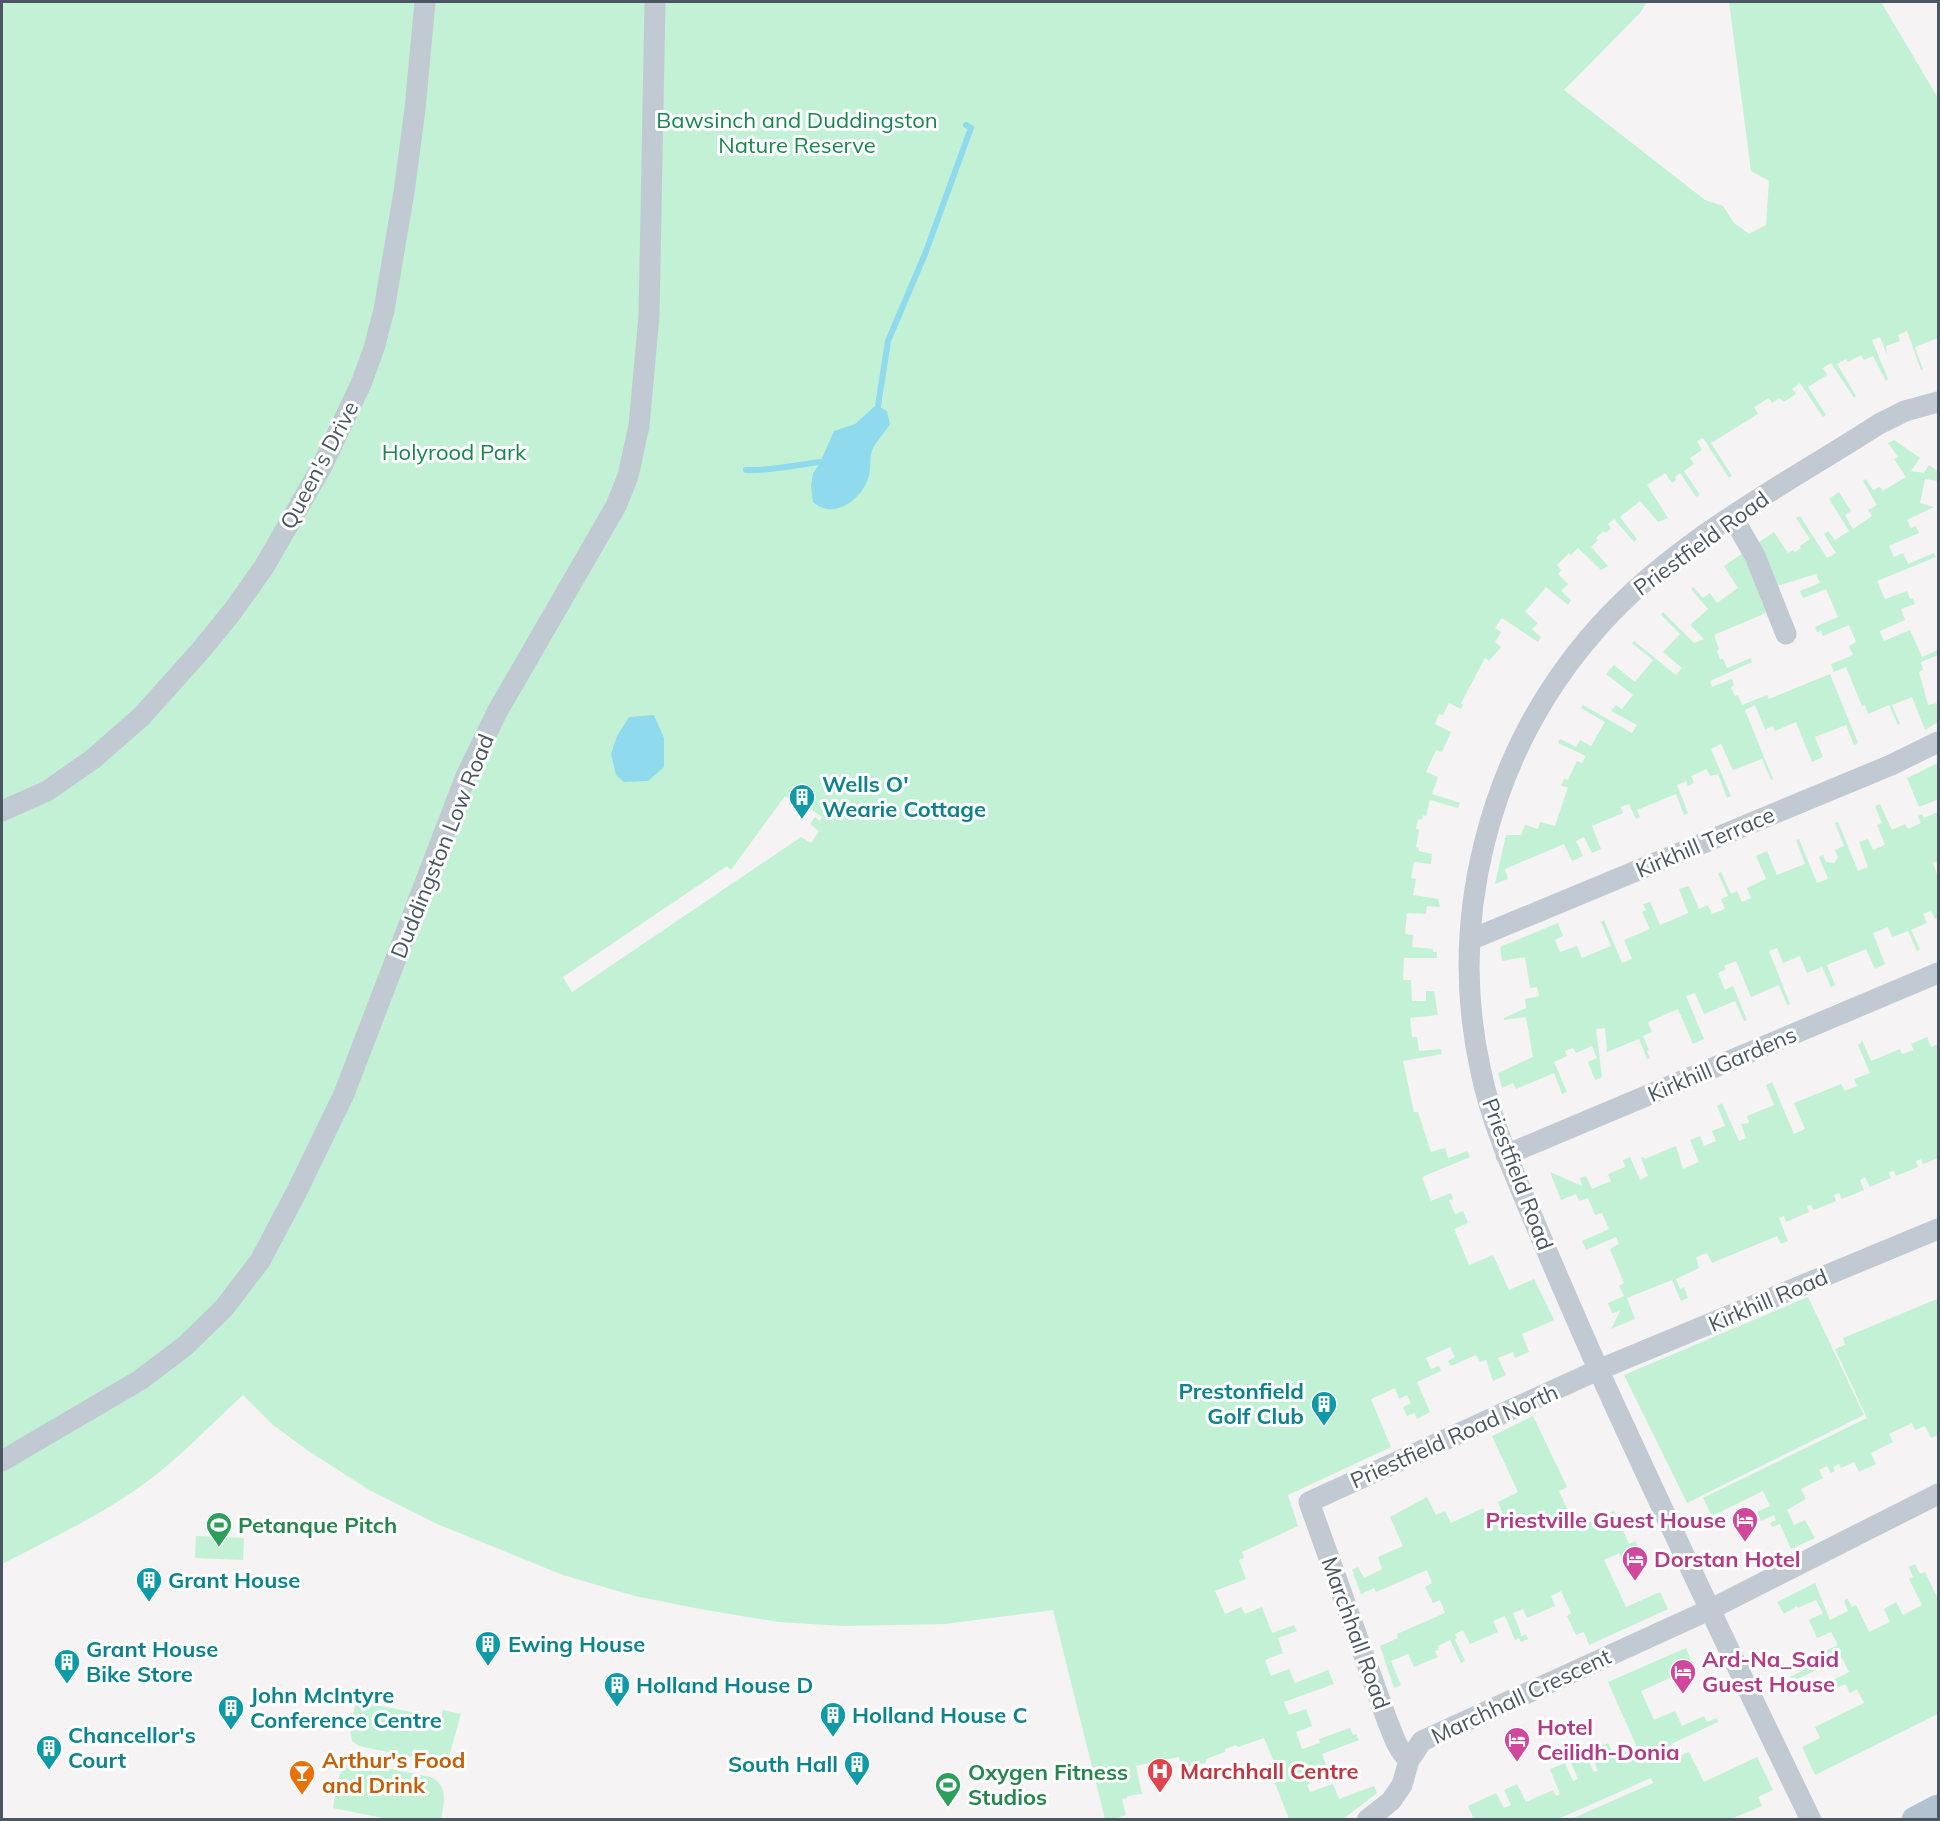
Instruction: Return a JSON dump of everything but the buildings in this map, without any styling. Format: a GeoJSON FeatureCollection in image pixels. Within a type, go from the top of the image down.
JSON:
{"type":"FeatureCollection","features":[{"type":"Feature","properties":{"kind":"main road"},"geometry":{"type":"LineString","coordinates":[[1915,1820],[1938,1808]]}},
{"type":"Feature","properties":{"kind":"street","name":"Queen's Drive"},"geometry":{"type":"LineString","coordinates":[[2,811],[47,791],[93,759],[142,716],[232,612],[264,567],[321,468],[361,384],[384,310],[414,121],[424,2]]}},
{"type":"Feature","properties":{"kind":"street","name":"Duddingston Low Road"},"geometry":{"type":"LineString","coordinates":[[2,1461],[140,1380],[185,1346],[224,1308],[260,1261],[344,1094],[466,776],[497,712],[616,506],[628,476],[637,436],[649,316],[655,2]]}},
{"type":"Feature","properties":{"kind":"street","name":"Priestfield Road"},"geometry":{"type":"LineString","coordinates":[[1811,1820],[1709,1610],[1598,1370],[1506,1155],[1487,1097],[1477,1052],[1470,991],[1470,940],[1478,868],[1497,798],[1522,740],[1554,684],[1590,636],[1643,582],[1732,516],[1879,424],[1905,411],[1938,402]]}},
{"type":"Feature","properties":{"kind":"street"},"geometry":{"type":"LineString","coordinates":[[1732,516],[1755,556],[1786,634]]}},
{"type":"Feature","properties":{"kind":"street","name":"Kirkhill Terrace"},"geometry":{"type":"LineString","coordinates":[[1470,940],[1892,765],[1938,742]]}},
{"type":"Feature","properties":{"kind":"street","name":"Kirkhill Gardens"},"geometry":{"type":"LineString","coordinates":[[1506,1155],[1938,973]]}},
{"type":"Feature","properties":{"kind":"street","name":"Kirkhill Road"},"geometry":{"type":"LineString","coordinates":[[1598,1370],[1938,1229]]}},
{"type":"Feature","properties":{"kind":"street","name":"Priestfield Road North"},"geometry":{"type":"LineString","coordinates":[[1309,1502],[1598,1370]]}},
{"type":"Feature","properties":{"kind":"street","name":"Marchhall Crescent"},"geometry":{"type":"LineString","coordinates":[[1367,1820],[1391,1801],[1402,1785],[1409,1760],[1422,1741],[1709,1610],[1938,1494]]}},
{"type":"Feature","properties":{"kind":"street","name":"Marchhall Road"},"geometry":{"type":"LineString","coordinates":[[1309,1502],[1387,1720],[1403,1756],[1409,1760]]}},
{"type":"Feature","properties":{"kind":"green space"},"geometry":{"type":"Polygon","coordinates":[[[2,2],[1647,2],[1640,13],[1564,90],[1705,200],[1723,206],[1734,223],[1749,234],[1766,225],[1769,181],[1751,171],[1729,2],[1881,2],[1938,98],[1938,338],[1915,347],[1923,370],[1921,370],[1907,331],[1898,335],[1900,341],[1886,346],[1887,355],[1880,337],[1872,340],[1888,379],[1886,381],[1873,356],[1864,360],[1861,355],[1848,362],[1846,359],[1837,364],[1856,396],[1854,398],[1831,363],[1823,368],[1827,375],[1808,387],[1826,415],[1823,417],[1800,383],[1792,389],[1796,394],[1784,402],[1780,398],[1772,403],[1769,398],[1754,407],[1758,414],[1711,443],[1732,476],[1729,478],[1703,438],[1697,441],[1702,450],[1690,458],[1694,464],[1684,471],[1700,495],[1696,497],[1680,473],[1672,483],[1665,473],[1647,485],[1668,518],[1658,522],[1640,501],[1620,517],[1637,539],[1634,542],[1614,519],[1608,524],[1611,528],[1606,533],[1603,531],[1591,547],[1608,566],[1601,570],[1578,548],[1571,555],[1569,553],[1557,565],[1561,570],[1558,574],[1568,584],[1561,591],[1571,600],[1568,605],[1546,587],[1525,612],[1538,623],[1532,629],[1541,637],[1538,642],[1502,618],[1495,628],[1501,632],[1495,642],[1501,647],[1489,661],[1485,658],[1461,703],[1463,705],[1461,709],[1449,703],[1443,715],[1439,714],[1435,724],[1451,732],[1442,752],[1436,750],[1426,772],[1438,777],[1432,794],[1460,803],[1458,808],[1430,800],[1426,816],[1423,815],[1422,820],[1418,819],[1416,847],[1419,848],[1418,851],[1432,854],[1431,864],[1414,862],[1411,878],[1416,879],[1413,895],[1438,899],[1440,907],[1427,906],[1426,914],[1407,913],[1405,934],[1413,935],[1412,947],[1433,949],[1433,952],[1437,952],[1437,958],[1404,958],[1403,980],[1411,980],[1412,1001],[1426,1001],[1426,991],[1434,991],[1438,1015],[1410,1018],[1412,1037],[1417,1037],[1419,1051],[1441,1049],[1442,1054],[1403,1061],[1414,1112],[1418,1112],[1431,1152],[1445,1148],[1448,1158],[1467,1151],[1470,1157],[1422,1177],[1431,1201],[1451,1193],[1453,1199],[1449,1200],[1455,1214],[1463,1211],[1468,1223],[1454,1229],[1469,1265],[1493,1255],[1509,1290],[1534,1279],[1554,1320],[1522,1334],[1529,1352],[1515,1358],[1513,1352],[1498,1358],[1506,1375],[1493,1381],[1486,1360],[1480,1362],[1476,1355],[1451,1366],[1448,1361],[1455,1357],[1450,1347],[1426,1358],[1431,1369],[1439,1366],[1441,1371],[1417,1382],[1430,1412],[1417,1419],[1414,1413],[1407,1416],[1403,1407],[1411,1403],[1407,1395],[1399,1399],[1395,1388],[1371,1399],[1391,1447],[1288,1495],[1298,1526],[1242,1552],[1244,1558],[1239,1560],[1246,1579],[1215,1591],[1225,1614],[1241,1607],[1245,1614],[1262,1607],[1272,1633],[1294,1625],[1297,1631],[1278,1638],[1283,1653],[1265,1660],[1271,1676],[1289,1669],[1295,1683],[1328,1670],[1334,1684],[1284,1702],[1289,1715],[1306,1709],[1312,1726],[1296,1732],[1302,1749],[1320,1743],[1319,1739],[1350,1728],[1359,1740],[1322,1754],[1328,1770],[1308,1777],[1311,1783],[1307,1785],[1310,1792],[1333,1784],[1339,1799],[1374,1786],[1377,1793],[1343,1819],[1289,1819],[1268,1765],[1274,1762],[1264,1738],[1225,1749],[1225,1752],[1206,1759],[1206,1763],[1182,1768],[1179,1757],[1136,1766],[1142,1794],[1122,1799],[1126,1815],[1117,1819],[1105,1819],[1053,1610],[945,1624],[844,1626],[778,1622],[635,1596],[563,1575],[437,1524],[371,1491],[273,1425],[243,1395],[181,1454],[141,1486],[90,1518],[2,1564],[2,2]],[[785,796],[731,870],[727,866],[563,977],[572,992],[801,837],[811,843],[819,831],[810,824],[815,817],[820,821],[822,817],[799,801],[797,804],[785,796]]]}},
{"type":"Feature","properties":{"kind":"green space"},"geometry":{"type":"Polygon","coordinates":[[[1894,440],[1920,458],[1911,471],[1924,473],[1929,465],[1938,471],[1938,481],[1925,479],[1920,503],[1934,507],[1907,520],[1911,528],[1916,526],[1919,533],[1889,546],[1894,557],[1903,553],[1908,564],[1934,553],[1936,557],[1877,581],[1885,599],[1907,591],[1915,604],[1901,609],[1905,620],[1880,631],[1884,641],[1910,630],[1922,657],[1938,650],[1938,655],[1921,662],[1923,670],[1919,672],[1928,705],[1938,703],[1938,722],[1925,730],[1912,697],[1892,705],[1900,724],[1898,725],[1889,705],[1868,714],[1865,705],[1862,706],[1846,667],[1834,672],[1831,664],[1853,655],[1849,646],[1856,642],[1849,625],[1823,636],[1821,631],[1817,632],[1815,627],[1838,617],[1826,589],[1803,598],[1800,591],[1820,583],[1816,574],[1777,586],[1759,542],[1774,532],[1788,553],[1793,550],[1795,552],[1810,539],[1796,518],[1800,516],[1827,558],[1836,553],[1824,534],[1828,531],[1835,540],[1849,531],[1829,499],[1839,492],[1851,511],[1845,515],[1853,529],[1872,516],[1868,510],[1877,505],[1863,481],[1866,479],[1873,490],[1880,487],[1883,491],[1906,477],[1894,459],[1898,457],[1888,443],[1894,440]]]}},
{"type":"Feature","properties":{"kind":"green space"},"geometry":{"type":"Polygon","coordinates":[[[1743,553],[1766,613],[1714,635],[1720,659],[1723,659],[1727,668],[1751,658],[1752,662],[1710,681],[1712,687],[1732,679],[1734,685],[1731,687],[1735,696],[1738,695],[1742,705],[1767,695],[1769,699],[1830,674],[1858,743],[1854,745],[1846,725],[1815,737],[1823,757],[1812,762],[1796,722],[1775,731],[1773,726],[1766,729],[1767,734],[1755,705],[1745,710],[1773,779],[1771,780],[1762,759],[1733,770],[1721,744],[1711,749],[1731,796],[1727,798],[1718,774],[1710,776],[1707,769],[1691,776],[1694,783],[1688,786],[1686,781],[1677,785],[1688,813],[1684,815],[1676,794],[1637,810],[1640,817],[1636,819],[1629,804],[1621,807],[1623,813],[1592,826],[1601,849],[1592,853],[1584,837],[1576,841],[1583,856],[1572,861],[1564,844],[1505,869],[1508,879],[1495,884],[1506,835],[1521,835],[1525,825],[1538,829],[1540,822],[1555,826],[1568,787],[1561,786],[1564,779],[1568,780],[1577,761],[1582,763],[1586,756],[1558,743],[1560,739],[1576,747],[1580,740],[1591,746],[1605,722],[1581,708],[1583,705],[1632,733],[1637,725],[1611,711],[1616,705],[1622,709],[1633,695],[1606,674],[1614,665],[1635,682],[1653,660],[1632,643],[1634,641],[1676,675],[1682,668],[1663,652],[1680,634],[1661,615],[1663,612],[1694,643],[1704,639],[1690,625],[1708,609],[1691,589],[1693,587],[1703,598],[1710,593],[1717,603],[1738,588],[1724,566],[1743,553]]]}},
{"type":"Feature","properties":{"kind":"green space"},"geometry":{"type":"Polygon","coordinates":[[[1938,763],[1938,803],[1937,800],[1919,807],[1907,778],[1938,763]]]}},
{"type":"Feature","properties":{"kind":"green space"},"geometry":{"type":"Polygon","coordinates":[[[1880,804],[1892,830],[1905,824],[1908,829],[1921,823],[1918,816],[1922,814],[1924,818],[1938,812],[1938,861],[1933,863],[1938,877],[1938,918],[1935,919],[1931,911],[1923,914],[1927,923],[1911,930],[1920,949],[1917,951],[1908,931],[1892,937],[1888,927],[1873,933],[1885,964],[1875,969],[1866,949],[1827,965],[1835,985],[1831,987],[1822,967],[1807,973],[1800,956],[1783,963],[1777,948],[1769,951],[1790,1004],[1787,1005],[1779,985],[1751,997],[1736,961],[1724,966],[1726,969],[1718,973],[1725,990],[1733,986],[1747,1020],[1744,1021],[1735,1001],[1704,1014],[1695,993],[1686,996],[1704,1039],[1693,1044],[1678,1009],[1648,1022],[1652,1032],[1643,1036],[1650,1058],[1647,1059],[1639,1039],[1607,1052],[1605,1028],[1596,1029],[1602,1077],[1595,1080],[1588,1062],[1597,1058],[1592,1046],[1576,1053],[1573,1048],[1565,1051],[1567,1056],[1554,1062],[1567,1092],[1562,1094],[1554,1073],[1516,1089],[1513,1083],[1502,1088],[1498,1073],[1533,1057],[1526,1017],[1504,1020],[1504,1018],[1526,1008],[1525,999],[1539,996],[1537,987],[1530,988],[1525,957],[1502,961],[1500,947],[1558,923],[1563,936],[1555,940],[1560,952],[1577,946],[1582,958],[1611,946],[1601,922],[1604,920],[1622,963],[1632,959],[1624,940],[1650,929],[1642,912],[1646,910],[1643,904],[1650,902],[1660,925],[1688,913],[1679,889],[1689,886],[1699,909],[1708,905],[1712,914],[1725,909],[1721,899],[1728,896],[1718,873],[1721,872],[1731,894],[1737,891],[1742,902],[1751,898],[1747,888],[1766,879],[1756,856],[1767,851],[1777,875],[1805,864],[1796,840],[1799,839],[1817,883],[1828,879],[1819,857],[1823,855],[1826,862],[1834,863],[1838,858],[1835,850],[1844,846],[1835,823],[1838,822],[1858,871],[1868,867],[1859,842],[1868,839],[1873,850],[1885,845],[1877,825],[1882,823],[1875,806],[1880,804]]]}},
{"type":"Feature","properties":{"kind":"green space"},"geometry":{"type":"Polygon","coordinates":[[[1927,1037],[1931,1047],[1938,1044],[1938,1158],[1923,1164],[1921,1159],[1916,1161],[1918,1167],[1896,1176],[1894,1171],[1889,1172],[1891,1178],[1870,1187],[1865,1177],[1860,1180],[1864,1190],[1842,1199],[1839,1193],[1834,1195],[1836,1201],[1814,1210],[1811,1205],[1807,1206],[1809,1212],[1786,1222],[1784,1216],[1779,1218],[1788,1241],[1781,1244],[1777,1236],[1712,1263],[1707,1253],[1696,1257],[1699,1268],[1676,1279],[1680,1289],[1684,1287],[1688,1298],[1681,1301],[1672,1280],[1627,1298],[1635,1319],[1611,1329],[1620,1311],[1612,1313],[1608,1303],[1624,1296],[1619,1286],[1624,1283],[1610,1249],[1619,1244],[1616,1237],[1586,1250],[1582,1241],[1609,1229],[1602,1213],[1595,1215],[1588,1198],[1579,1201],[1576,1194],[1561,1200],[1550,1172],[1582,1186],[1580,1178],[1586,1176],[1592,1189],[1611,1181],[1608,1174],[1625,1167],[1623,1160],[1630,1157],[1640,1180],[1648,1176],[1641,1158],[1645,1159],[1676,1146],[1683,1169],[1699,1162],[1690,1140],[1700,1136],[1704,1146],[1716,1141],[1712,1131],[1725,1126],[1717,1106],[1722,1103],[1739,1141],[1746,1138],[1741,1124],[1749,1123],[1747,1116],[1774,1105],[1766,1085],[1772,1082],[1794,1134],[1805,1129],[1794,1103],[1841,1084],[1845,1091],[1857,1086],[1854,1079],[1870,1073],[1858,1045],[1862,1040],[1871,1061],[1900,1049],[1902,1054],[1914,1050],[1911,1044],[1927,1037]]]}},
{"type":"Feature","properties":{"kind":"green space"},"geometry":{"type":"Polygon","coordinates":[[[1808,1297],[1864,1415],[1687,1503],[1624,1375],[1808,1297]]]}},
{"type":"Feature","properties":{"kind":"green space"},"geometry":{"type":"Polygon","coordinates":[[[1937,1299],[1938,1435],[1931,1438],[1925,1426],[1915,1430],[1912,1423],[1889,1434],[1893,1442],[1871,1453],[1876,1464],[1859,1472],[1854,1462],[1841,1468],[1839,1464],[1833,1467],[1835,1471],[1831,1473],[1827,1466],[1819,1470],[1823,1478],[1801,1489],[1806,1499],[1787,1510],[1794,1525],[1805,1520],[1815,1538],[1791,1549],[1780,1524],[1772,1527],[1770,1523],[1776,1520],[1774,1515],[1761,1521],[1757,1512],[1770,1506],[1763,1491],[1712,1516],[1703,1498],[1867,1418],[1835,1349],[1845,1345],[1843,1338],[1937,1299]]]}},
{"type":"Feature","properties":{"kind":"green space"},"geometry":{"type":"Polygon","coordinates":[[[1533,1416],[1567,1487],[1559,1491],[1569,1513],[1576,1510],[1582,1523],[1587,1523],[1614,1511],[1629,1544],[1635,1541],[1643,1556],[1625,1564],[1619,1553],[1604,1560],[1626,1607],[1660,1592],[1668,1609],[1589,1645],[1584,1632],[1576,1635],[1567,1616],[1571,1613],[1561,1591],[1551,1596],[1555,1606],[1527,1618],[1523,1609],[1513,1613],[1522,1636],[1526,1634],[1528,1639],[1521,1642],[1519,1638],[1515,1640],[1505,1616],[1493,1621],[1498,1632],[1470,1644],[1463,1630],[1455,1634],[1457,1638],[1455,1640],[1465,1661],[1461,1663],[1450,1640],[1438,1646],[1439,1650],[1435,1651],[1438,1657],[1414,1667],[1408,1654],[1391,1661],[1401,1685],[1394,1688],[1380,1646],[1398,1638],[1397,1634],[1445,1613],[1440,1600],[1433,1603],[1425,1587],[1432,1583],[1427,1570],[1376,1592],[1374,1588],[1361,1594],[1352,1570],[1358,1567],[1364,1578],[1382,1569],[1378,1557],[1403,1546],[1390,1517],[1427,1497],[1436,1515],[1445,1511],[1451,1523],[1483,1508],[1490,1523],[1504,1517],[1498,1502],[1518,1492],[1492,1436],[1533,1416]]]}},
{"type":"Feature","properties":{"kind":"green space","name":"Petanque Pitch"},"geometry":{"type":"Polygon","coordinates":[[[196,1536],[244,1538],[243,1560],[195,1558],[196,1536]]]}},
{"type":"Feature","properties":{"kind":"green space"},"geometry":{"type":"Polygon","coordinates":[[[1915,1564],[1920,1574],[1925,1572],[1938,1599],[1938,1714],[1815,1775],[1802,1747],[1820,1738],[1815,1727],[1864,1703],[1857,1689],[1850,1693],[1845,1684],[1837,1688],[1833,1680],[1849,1672],[1842,1658],[1793,1681],[1790,1677],[1804,1670],[1801,1663],[1838,1645],[1831,1632],[1817,1638],[1809,1620],[1823,1613],[1816,1600],[1798,1608],[1797,1606],[1784,1614],[1777,1602],[1815,1583],[1830,1620],[1848,1611],[1844,1601],[1847,1598],[1852,1607],[1856,1605],[1869,1632],[1890,1622],[1884,1609],[1896,1602],[1903,1615],[1922,1605],[1909,1579],[1913,1577],[1909,1567],[1915,1564]]]}},
{"type":"Feature","properties":{"kind":"green space"},"geometry":{"type":"Polygon","coordinates":[[[1686,1648],[1694,1667],[1641,1691],[1654,1720],[1675,1711],[1682,1726],[1704,1716],[1707,1722],[1717,1718],[1718,1722],[1671,1744],[1676,1757],[1689,1752],[1704,1782],[1757,1757],[1773,1790],[1758,1797],[1762,1806],[1731,1819],[1571,1819],[1653,1783],[1651,1778],[1558,1819],[1474,1819],[1468,1806],[1496,1793],[1504,1808],[1511,1805],[1504,1790],[1517,1784],[1526,1802],[1553,1790],[1556,1796],[1560,1794],[1550,1769],[1565,1763],[1573,1781],[1578,1779],[1570,1760],[1585,1754],[1594,1772],[1598,1771],[1590,1751],[1608,1743],[1614,1756],[1629,1749],[1632,1755],[1639,1752],[1608,1682],[1686,1648]]]}},
{"type":"Feature","properties":{"kind":"green space"},"geometry":{"type":"Polygon","coordinates":[[[356,1701],[441,1718],[443,1710],[461,1714],[450,1753],[445,1760],[436,1762],[359,1746],[352,1741],[350,1729],[356,1701]]]}},
{"type":"Feature","properties":{"kind":"green space"},"geometry":{"type":"Polygon","coordinates":[[[356,1762],[431,1777],[437,1781],[444,1795],[441,1819],[388,1819],[333,1808],[340,1774],[347,1764],[356,1762]]]}},
{"type":"Feature","properties":{"kind":"water"},"geometry":{"type":"Polygon","coordinates":[[[878,406],[887,411],[890,424],[872,451],[869,475],[864,487],[852,501],[845,505],[829,509],[821,507],[813,502],[811,486],[813,473],[834,431],[855,424],[878,406]]]}},
{"type":"Feature","properties":{"kind":"water"},"geometry":{"type":"Polygon","coordinates":[[[654,715],[664,738],[664,767],[648,781],[624,782],[616,775],[611,754],[617,736],[629,717],[654,715]]]}},
{"type":"Feature","properties":{"kind":"waterway"},"geometry":{"type":"LineString","coordinates":[[878,406],[888,341],[925,254],[971,128],[966,125]]}},
{"type":"Feature","properties":{"kind":"waterway"},"geometry":{"type":"LineString","coordinates":[[746,470],[774,469],[820,462]]}},
{"type":"Feature","properties":{"kind":"place","name":"Wells O' Wearie Cottage"},"geometry":{"type":"Point","coordinates":[802,820]}},
{"type":"Feature","properties":{"kind":"place","name":"Prestonfield Golf Club"},"geometry":{"type":"Point","coordinates":[1324,1427]}},
{"type":"Feature","properties":{"kind":"place","name":"Priestville Guest House"},"geometry":{"type":"Point","coordinates":[1745,1543]}},
{"type":"Feature","properties":{"kind":"place","name":"Petanque Pitch"},"geometry":{"type":"Point","coordinates":[219,1548]}},
{"type":"Feature","properties":{"kind":"place","name":"Dorstan Hotel"},"geometry":{"type":"Point","coordinates":[1635,1582]}},
{"type":"Feature","properties":{"kind":"place","name":"Grant House"},"geometry":{"type":"Point","coordinates":[149,1603]}},
{"type":"Feature","properties":{"kind":"place","name":"Ewing House"},"geometry":{"type":"Point","coordinates":[488,1667]}},
{"type":"Feature","properties":{"kind":"place","name":"Grant House Bike Store"},"geometry":{"type":"Point","coordinates":[67,1685]}},
{"type":"Feature","properties":{"kind":"place","name":"Ard-Na_Said Guest House"},"geometry":{"type":"Point","coordinates":[1683,1695]}},
{"type":"Feature","properties":{"kind":"place","name":"Holland House D"},"geometry":{"type":"Point","coordinates":[617,1708]}},
{"type":"Feature","properties":{"kind":"place","name":"John McIntyre Conference Centre"},"geometry":{"type":"Point","coordinates":[231,1731]}},
{"type":"Feature","properties":{"kind":"place","name":"Holland House C"},"geometry":{"type":"Point","coordinates":[833,1738]}},
{"type":"Feature","properties":{"kind":"place","name":"Hotel Ceilidh-Donia"},"geometry":{"type":"Point","coordinates":[1517,1763]}},
{"type":"Feature","properties":{"kind":"place","name":"Chancellor's Court"},"geometry":{"type":"Point","coordinates":[49,1771]}},
{"type":"Feature","properties":{"kind":"place","name":"South Hall"},"geometry":{"type":"Point","coordinates":[857,1787]}},
{"type":"Feature","properties":{"kind":"place","name":"Marchhall Centre"},"geometry":{"type":"Point","coordinates":[1160,1794]}},
{"type":"Feature","properties":{"kind":"place","name":"Arthur's Food and Drink"},"geometry":{"type":"Point","coordinates":[302,1796]}},
{"type":"Feature","properties":{"kind":"place","name":"Oxygen Fitness Studios"},"geometry":{"type":"Point","coordinates":[948,1808]}},
{"type":"Feature","properties":{"kind":"park label","name":"Bawsinch and Duddingston Nature Reserve"},"geometry":{"type":"Point","coordinates":[797,132]}},
{"type":"Feature","properties":{"kind":"park label","name":"Holyrood Park"},"geometry":{"type":"Point","coordinates":[454,452]}}]}
